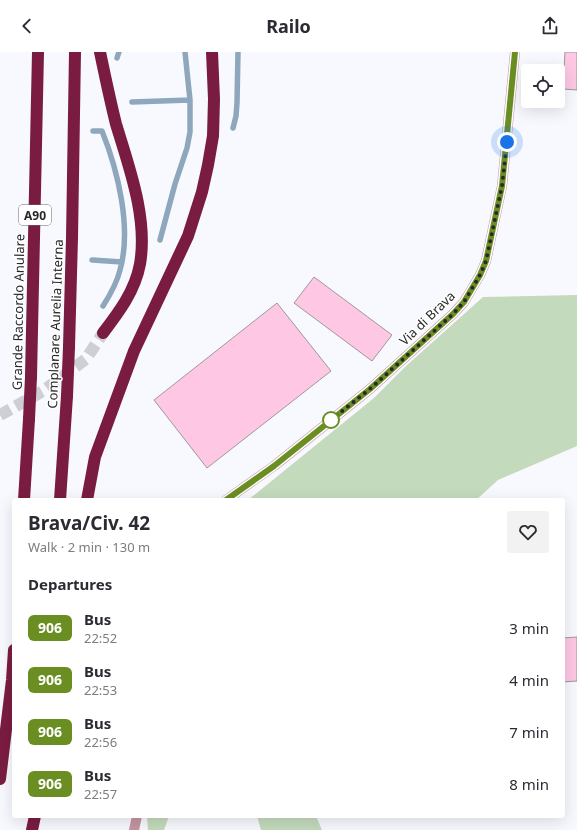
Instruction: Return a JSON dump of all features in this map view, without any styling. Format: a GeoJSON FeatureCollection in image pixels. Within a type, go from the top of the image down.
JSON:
{"type":"FeatureCollection","features":[{"type":"Feature","properties":{"kind":"highway","name":"Grande Raccordo Anulare"},"geometry":{"type":"LineString","coordinates":[[24,498],[31,377],[38,52]]}},
{"type":"Feature","properties":{"kind":"highway","name":"Complanare Aurelia Interna"},"geometry":{"type":"LineString","coordinates":[[60,498],[69,347],[75,52]]}},
{"type":"Feature","properties":{"kind":"highway"},"geometry":{"type":"LineString","coordinates":[[100,52],[108,92],[132,178],[141,222],[142,235],[140,265],[133,287],[126,302],[103,333]]}},
{"type":"Feature","properties":{"kind":"highway"},"geometry":{"type":"LineString","coordinates":[[87,498],[95,457],[132,358],[188,236],[202,192],[213,136],[214,99],[212,52]]}},
{"type":"Feature","properties":{"kind":"highway"},"geometry":{"type":"LineString","coordinates":[[0,779],[12,680]]}},
{"type":"Feature","properties":{"kind":"highway"},"geometry":{"type":"LineString","coordinates":[[32,830],[35,818]]}},
{"type":"Feature","properties":{"kind":"street","name":"Via di Brava"},"geometry":{"type":"LineString","coordinates":[[229,498],[274,466],[370,389],[453,314],[464,302],[480,275],[486,261],[502,186],[515,52]]}},
{"type":"Feature","properties":{"kind":"street"},"geometry":{"type":"LineString","coordinates":[[134,830],[137,818]]}},
{"type":"Feature","properties":{"kind":"green space"},"geometry":{"type":"Polygon","coordinates":[[[577,295],[577,446],[498,480],[478,498],[250,498],[374,398],[406,366],[483,297],[577,295]]]}},
{"type":"Feature","properties":{"kind":"green space"},"geometry":{"type":"Polygon","coordinates":[[[147,818],[168,818],[164,830],[148,830],[147,818]]]}},
{"type":"Feature","properties":{"kind":"green space"},"geometry":{"type":"Polygon","coordinates":[[[258,818],[317,818],[322,830],[261,830],[258,818]]]}},
{"type":"Feature","properties":{"kind":"building"},"geometry":{"type":"Polygon","coordinates":[[[565,52],[577,52],[577,90],[565,89],[565,52]]]}},
{"type":"Feature","properties":{"kind":"building"},"geometry":{"type":"Polygon","coordinates":[[[314,277],[392,335],[372,361],[294,303],[314,277]]]}},
{"type":"Feature","properties":{"kind":"building"},"geometry":{"type":"Polygon","coordinates":[[[277,303],[331,371],[207,468],[154,400],[277,303]]]}},
{"type":"Feature","properties":{"kind":"building"},"geometry":{"type":"Polygon","coordinates":[[[577,637],[577,681],[565,682],[565,638],[577,637]]]}},
{"type":"Feature","properties":{"kind":"waterway"},"geometry":{"type":"LineString","coordinates":[[117,58],[119,52]]}},
{"type":"Feature","properties":{"kind":"waterway"},"geometry":{"type":"LineString","coordinates":[[160,240],[175,184],[187,148],[190,132],[190,100],[185,52]]}},
{"type":"Feature","properties":{"kind":"waterway"},"geometry":{"type":"LineString","coordinates":[[233,128],[237,103],[238,52]]}},
{"type":"Feature","properties":{"kind":"waterway"},"geometry":{"type":"LineString","coordinates":[[132,102],[190,100]]}},
{"type":"Feature","properties":{"kind":"waterway"},"geometry":{"type":"LineString","coordinates":[[93,131],[102,131],[108,147],[118,181],[124,218],[123,254],[119,275],[103,306]]}},
{"type":"Feature","properties":{"kind":"waterway"},"geometry":{"type":"LineString","coordinates":[[92,260],[122,262]]}},
{"type":"Feature","properties":{"kind":"tunnel"},"geometry":{"type":"LineString","coordinates":[[0,415],[43,391],[86,359],[103,333]]}},
{"type":"Feature","properties":{"kind":"bus line","name":"906"},"geometry":{"type":"LineString","coordinates":[[229,498],[274,466],[370,389],[453,314],[464,302],[480,275],[486,261],[502,186],[515,52]]}},
{"type":"Feature","properties":{"kind":"route"},"geometry":{"type":"LineString","coordinates":[[331,420],[370,389],[453,314],[464,302],[480,275],[486,261],[502,186],[507,142]]}}]}
